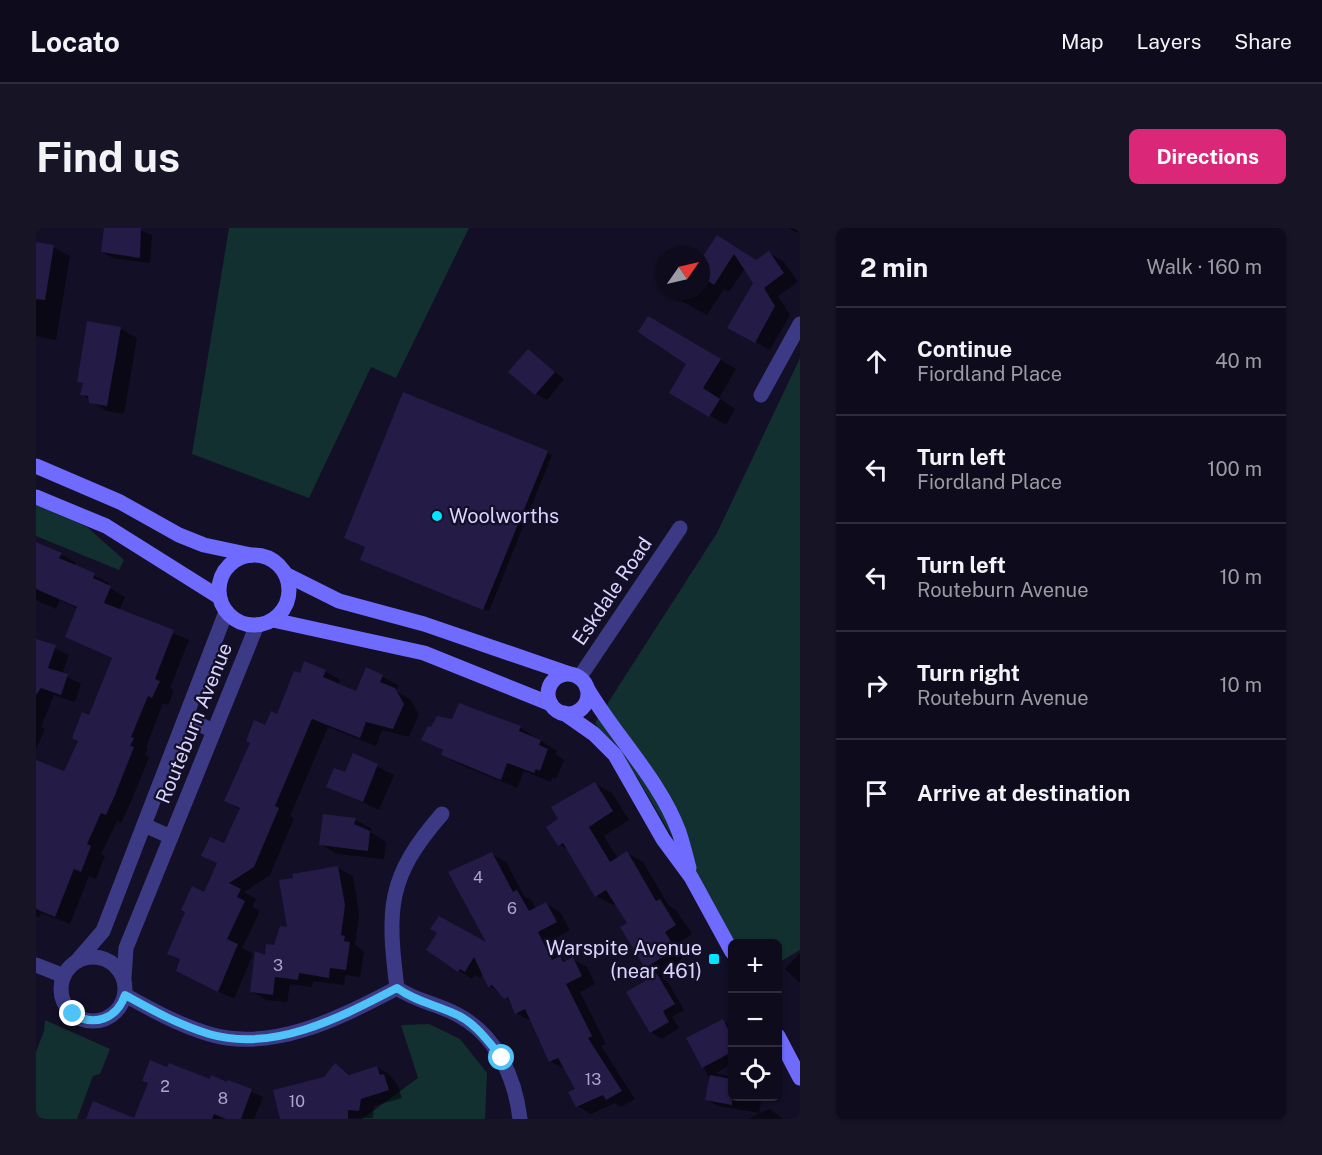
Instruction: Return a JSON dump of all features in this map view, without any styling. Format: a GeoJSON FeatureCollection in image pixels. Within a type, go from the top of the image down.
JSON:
{"type":"FeatureCollection","features":[{"type":"Feature","properties":{"kind":"main road"},"geometry":{"type":"LineString","coordinates":[[36,466],[120,502],[179,536],[204,544],[263,556],[273,561],[285,574],[339,601],[424,624],[579,680],[657,789],[679,831],[691,877]]}},
{"type":"Feature","properties":{"kind":"main road"},"geometry":{"type":"LineString","coordinates":[[36,497],[105,526],[219,597]]}},
{"type":"Feature","properties":{"kind":"main road"},"geometry":{"type":"LineString","coordinates":[[251,555],[239,558],[226,568],[220,579],[219,597],[226,612],[240,622],[257,625],[273,620],[424,653],[551,704],[594,734],[615,755],[663,839],[691,877],[728,945]]}},
{"type":"Feature","properties":{"kind":"main road"},"geometry":{"type":"LineString","coordinates":[[273,620],[286,602],[288,585],[285,574]]}},
{"type":"Feature","properties":{"kind":"main road"},"geometry":{"type":"LineString","coordinates":[[551,704],[548,693],[551,685],[559,677],[579,680]]}},
{"type":"Feature","properties":{"kind":"main road"},"geometry":{"type":"LineString","coordinates":[[564,713],[575,712],[584,706],[579,680]]}},
{"type":"Feature","properties":{"kind":"main road"},"geometry":{"type":"LineString","coordinates":[[782,1045],[800,1078]]}},
{"type":"Feature","properties":{"kind":"street"},"geometry":{"type":"LineString","coordinates":[[761,395],[800,324]]}},
{"type":"Feature","properties":{"kind":"street","name":"Eskdale Road"},"geometry":{"type":"LineString","coordinates":[[579,680],[680,528]]}},
{"type":"Feature","properties":{"kind":"street","name":"Routeburn Avenue"},"geometry":{"type":"LineString","coordinates":[[64,976],[102,931],[226,612]]}},
{"type":"Feature","properties":{"kind":"street","name":"Routeburn Avenue"},"geometry":{"type":"LineString","coordinates":[[125,995],[126,948],[257,625]]}},
{"type":"Feature","properties":{"kind":"street"},"geometry":{"type":"LineString","coordinates":[[185,718],[214,731]]}},
{"type":"Feature","properties":{"kind":"street"},"geometry":{"type":"LineString","coordinates":[[442,814],[415,845],[402,869],[394,892],[391,941],[397,988],[417,1001],[456,1014],[481,1032],[502,1058],[516,1089],[520,1119]]}},
{"type":"Feature","properties":{"kind":"street","name":"Routeburn Avenue"},"geometry":{"type":"LineString","coordinates":[[144,825],[171,837]]}},
{"type":"Feature","properties":{"kind":"street"},"geometry":{"type":"LineString","coordinates":[[77,961],[87,957],[104,958],[118,968],[124,978]]}},
{"type":"Feature","properties":{"kind":"street"},"geometry":{"type":"LineString","coordinates":[[36,965],[64,976],[61,992],[63,1000],[67,1008],[80,1018],[96,1021],[104,1019],[118,1010],[125,995],[167,1018],[211,1034],[244,1038],[272,1037],[301,1031],[364,1005],[397,988]]}},
{"type":"Feature","properties":{"kind":"green space"},"geometry":{"type":"Polygon","coordinates":[[[229,228],[469,228],[396,378],[371,367],[309,498],[192,454],[229,228]]]}},
{"type":"Feature","properties":{"kind":"green space"},"geometry":{"type":"Polygon","coordinates":[[[800,358],[800,950],[782,961],[782,939],[733,939],[638,779],[595,723],[717,533],[800,358]]]}},
{"type":"Feature","properties":{"kind":"green space"},"geometry":{"type":"Polygon","coordinates":[[[36,505],[87,527],[124,560],[119,570],[36,536],[36,505]]]}},
{"type":"Feature","properties":{"kind":"green space"},"geometry":{"type":"Polygon","coordinates":[[[45,1020],[110,1049],[100,1074],[93,1076],[77,1119],[36,1119],[36,1052],[44,1031],[45,1020]]]}},
{"type":"Feature","properties":{"kind":"green space"},"geometry":{"type":"Polygon","coordinates":[[[429,1024],[460,1039],[487,1073],[485,1119],[362,1119],[418,1078],[401,1025],[429,1024]]]}},
{"type":"Feature","properties":{"kind":"building"},"geometry":{"type":"Polygon","coordinates":[[[104,228],[141,228],[140,258],[101,252],[104,228]]]}},
{"type":"Feature","properties":{"kind":"building"},"geometry":{"type":"Polygon","coordinates":[[[717,235],[756,260],[769,251],[784,273],[764,288],[775,306],[755,343],[727,328],[753,283],[734,254],[714,285],[710,282],[710,246],[717,235]]]}},
{"type":"Feature","properties":{"kind":"building"},"geometry":{"type":"Polygon","coordinates":[[[36,242],[54,245],[45,300],[36,299],[36,242]]]}},
{"type":"Feature","properties":{"kind":"building"},"geometry":{"type":"Polygon","coordinates":[[[648,316],[721,359],[703,388],[720,399],[709,417],[669,393],[686,364],[638,332],[648,316]]]}},
{"type":"Feature","properties":{"kind":"building"},"geometry":{"type":"Polygon","coordinates":[[[87,321],[121,327],[107,406],[89,403],[88,396],[80,395],[83,383],[77,382],[87,321]]]}},
{"type":"Feature","properties":{"kind":"building"},"geometry":{"type":"Polygon","coordinates":[[[528,349],[555,372],[535,395],[508,372],[528,349]]]}},
{"type":"Feature","properties":{"kind":"building","name":"Woolworths"},"geometry":{"type":"Polygon","coordinates":[[[403,392],[548,451],[483,610],[360,560],[365,547],[344,538],[403,392]]]}},
{"type":"Feature","properties":{"kind":"building"},"geometry":{"type":"Polygon","coordinates":[[[36,542],[62,553],[59,558],[95,573],[93,578],[111,586],[104,603],[174,630],[155,679],[160,681],[152,698],[148,696],[131,737],[134,738],[130,746],[134,747],[115,795],[106,815],[101,813],[87,844],[91,846],[81,872],[74,869],[55,917],[36,909],[36,760],[64,771],[78,741],[72,738],[82,712],[89,715],[112,658],[65,637],[77,607],[36,589],[36,542]]]}},
{"type":"Feature","properties":{"kind":"building"},"geometry":{"type":"Polygon","coordinates":[[[36,639],[56,645],[48,668],[68,674],[61,695],[41,688],[36,695],[36,639]]]}},
{"type":"Feature","properties":{"kind":"building"},"geometry":{"type":"Polygon","coordinates":[[[304,661],[326,670],[323,677],[356,691],[366,667],[383,675],[380,682],[395,688],[404,704],[393,729],[366,722],[360,738],[312,719],[275,806],[279,808],[254,867],[229,883],[241,889],[237,897],[245,901],[227,939],[238,944],[218,992],[176,971],[180,959],[167,954],[185,912],[181,910],[192,886],[204,892],[217,863],[201,856],[210,837],[224,843],[240,808],[224,801],[250,743],[246,741],[254,720],[265,725],[271,711],[277,714],[294,671],[300,673],[304,661]]]}},
{"type":"Feature","properties":{"kind":"building"},"geometry":{"type":"Polygon","coordinates":[[[459,703],[521,726],[519,731],[541,740],[539,745],[548,749],[540,771],[536,769],[534,773],[507,763],[501,780],[441,755],[443,750],[421,740],[428,726],[431,727],[437,716],[452,719],[459,703]]]}},
{"type":"Feature","properties":{"kind":"building"},"geometry":{"type":"Polygon","coordinates":[[[353,753],[378,764],[363,802],[326,787],[334,768],[345,772],[353,753]]]}},
{"type":"Feature","properties":{"kind":"building"},"geometry":{"type":"Polygon","coordinates":[[[595,782],[613,811],[589,827],[610,862],[627,851],[656,901],[660,899],[676,925],[665,932],[673,945],[664,951],[666,955],[645,968],[620,927],[627,923],[606,890],[595,897],[563,843],[558,846],[546,827],[558,819],[551,807],[595,782]]]}},
{"type":"Feature","properties":{"kind":"building"},"geometry":{"type":"Polygon","coordinates":[[[323,814],[356,818],[354,824],[370,831],[368,851],[319,845],[323,814]]]}},
{"type":"Feature","properties":{"kind":"building"},"geometry":{"type":"Polygon","coordinates":[[[492,852],[513,892],[517,890],[529,911],[546,902],[557,922],[538,932],[552,960],[560,956],[563,962],[573,957],[582,976],[566,984],[592,1036],[588,1038],[622,1091],[606,1100],[603,1095],[576,1107],[568,1092],[575,1089],[558,1058],[549,1062],[525,1009],[515,1014],[508,997],[504,999],[492,985],[488,987],[474,957],[465,972],[460,969],[458,972],[426,950],[437,933],[430,929],[439,916],[486,942],[448,872],[492,852]]]}},
{"type":"Feature","properties":{"kind":"building"},"geometry":{"type":"Polygon","coordinates":[[[338,866],[345,905],[341,935],[345,936],[344,941],[350,942],[346,970],[330,968],[329,978],[299,973],[298,980],[275,977],[273,995],[250,992],[255,951],[265,955],[266,944],[274,945],[280,926],[287,927],[279,880],[293,878],[292,874],[338,866]]]}},
{"type":"Feature","properties":{"kind":"building"},"geometry":{"type":"Polygon","coordinates":[[[657,974],[675,1004],[663,1011],[669,1022],[650,1033],[626,992],[657,974]]]}},
{"type":"Feature","properties":{"kind":"building"},"geometry":{"type":"Polygon","coordinates":[[[723,1019],[728,1029],[728,1054],[702,1068],[686,1038],[723,1019]]]}},
{"type":"Feature","properties":{"kind":"building"},"geometry":{"type":"Polygon","coordinates":[[[150,1060],[167,1067],[169,1063],[210,1079],[211,1075],[252,1089],[241,1119],[226,1119],[214,1114],[212,1119],[86,1119],[93,1101],[134,1118],[148,1083],[142,1081],[150,1060]]]}},
{"type":"Feature","properties":{"kind":"building"},"geometry":{"type":"Polygon","coordinates":[[[335,1063],[349,1075],[377,1066],[380,1075],[384,1074],[389,1090],[361,1099],[359,1111],[348,1110],[348,1119],[280,1119],[273,1090],[324,1077],[335,1063]]]}},
{"type":"Feature","properties":{"kind":"building"},"geometry":{"type":"Polygon","coordinates":[[[710,1075],[728,1078],[728,1101],[732,1101],[732,1105],[705,1100],[710,1075]]]}},
{"type":"Feature","properties":{"kind":"place","name":"Woolworths"},"geometry":{"type":"Point","coordinates":[437,516]}},
{"type":"Feature","properties":{"kind":"place","name":"Warspite Avenue (near 461)"},"geometry":{"type":"Point","coordinates":[714,959]}},
{"type":"Feature","properties":{"kind":"route"},"geometry":{"type":"LineString","coordinates":[[73,1014],[88,1021],[104,1019],[118,1010],[125,995],[167,1018],[211,1034],[244,1038],[272,1037],[301,1031],[333,1019],[397,988],[417,1001],[456,1014],[481,1032],[502,1058]]}}]}
